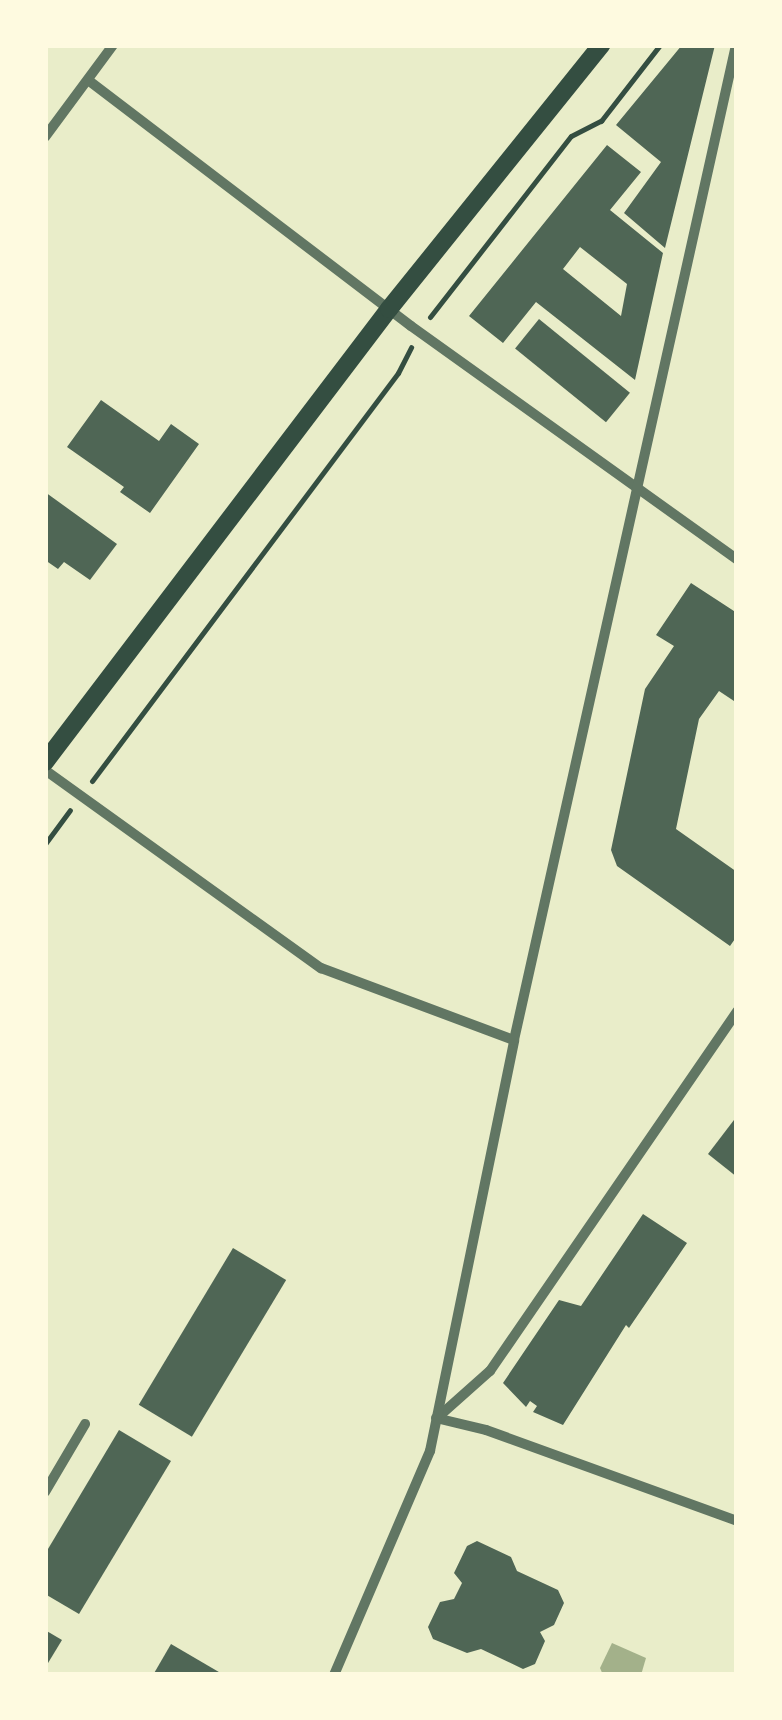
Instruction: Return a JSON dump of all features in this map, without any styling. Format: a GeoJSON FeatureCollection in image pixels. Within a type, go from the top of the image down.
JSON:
{"type":"FeatureCollection","features":[{"type":"Feature","properties":{"kind":"main road"},"geometry":{"type":"LineString","coordinates":[[45,766],[389,309],[601,45]]}},
{"type":"Feature","properties":{"kind":"street"},"geometry":{"type":"LineString","coordinates":[[45,137],[113,45]]}},
{"type":"Feature","properties":{"kind":"street"},"geometry":{"type":"LineString","coordinates":[[334,1675],[430,1451],[514,1040],[736,45]]}},
{"type":"Feature","properties":{"kind":"street"},"geometry":{"type":"LineString","coordinates":[[88,80],[419,332],[638,484],[737,559]]}},
{"type":"Feature","properties":{"kind":"street"},"geometry":{"type":"LineString","coordinates":[[45,766],[321,968],[514,1040]]}},
{"type":"Feature","properties":{"kind":"street"},"geometry":{"type":"LineString","coordinates":[[436,1418],[490,1371],[737,1012]]}},
{"type":"Feature","properties":{"kind":"street"},"geometry":{"type":"LineString","coordinates":[[436,1418],[486,1430],[737,1522]]}},
{"type":"Feature","properties":{"kind":"street"},"geometry":{"type":"LineString","coordinates":[[45,1492],[84,1424]]}},
{"type":"Feature","properties":{"kind":"path"},"geometry":{"type":"LineString","coordinates":[[45,844],[398,373],[419,332],[572,136],[601,122],[660,45]]}},
{"type":"Feature","properties":{"kind":"shaded area"},"geometry":{"type":"Polygon","coordinates":[[[612,1643],[646,1658],[641,1675],[603,1675],[600,1668],[612,1643]]]}},
{"type":"Feature","properties":{"kind":"building"},"geometry":{"type":"Polygon","coordinates":[[[682,45],[715,45],[665,248],[624,213],[661,162],[616,125],[682,45]]]}},
{"type":"Feature","properties":{"kind":"building"},"geometry":{"type":"Polygon","coordinates":[[[607,145],[641,172],[610,210],[663,253],[635,380],[536,302],[503,343],[469,316],[607,145]],[[580,247],[563,269],[621,316],[627,284],[580,247]]]}},
{"type":"Feature","properties":{"kind":"building"},"geometry":{"type":"Polygon","coordinates":[[[539,319],[630,393],[606,422],[515,349],[539,319]]]}},
{"type":"Feature","properties":{"kind":"building"},"geometry":{"type":"Polygon","coordinates":[[[101,400],[159,441],[171,424],[199,444],[150,513],[120,492],[124,487],[67,447],[101,400]]]}},
{"type":"Feature","properties":{"kind":"building"},"geometry":{"type":"Polygon","coordinates":[[[45,492],[117,544],[90,580],[64,562],[58,569],[45,560],[45,492]]]}},
{"type":"Feature","properties":{"kind":"building"},"geometry":{"type":"Polygon","coordinates":[[[691,583],[737,613],[737,703],[719,691],[699,719],[676,829],[737,872],[737,936],[730,946],[617,866],[611,850],[645,689],[674,646],[656,635],[691,583]]]}},
{"type":"Feature","properties":{"kind":"building"},"geometry":{"type":"Polygon","coordinates":[[[737,1116],[737,1177],[708,1154],[737,1116]]]}},
{"type":"Feature","properties":{"kind":"building"},"geometry":{"type":"Polygon","coordinates":[[[643,1214],[687,1243],[629,1328],[626,1325],[563,1425],[533,1412],[537,1406],[530,1401],[526,1407],[503,1383],[559,1300],[581,1306],[643,1214]]]}},
{"type":"Feature","properties":{"kind":"building"},"geometry":{"type":"Polygon","coordinates":[[[233,1248],[286,1280],[192,1437],[139,1405],[233,1248]]]}},
{"type":"Feature","properties":{"kind":"building"},"geometry":{"type":"Polygon","coordinates":[[[119,1430],[171,1461],[79,1614],[45,1594],[45,1554],[119,1430]]]}},
{"type":"Feature","properties":{"kind":"building"},"geometry":{"type":"Polygon","coordinates":[[[477,1541],[511,1557],[517,1571],[558,1590],[564,1603],[554,1625],[540,1632],[545,1641],[535,1664],[523,1669],[481,1649],[467,1653],[433,1639],[428,1627],[440,1602],[454,1599],[462,1583],[454,1573],[467,1546],[477,1541]]]}},
{"type":"Feature","properties":{"kind":"building"},"geometry":{"type":"Polygon","coordinates":[[[45,1630],[62,1640],[45,1668],[45,1630]]]}},
{"type":"Feature","properties":{"kind":"building"},"geometry":{"type":"Polygon","coordinates":[[[171,1644],[224,1675],[153,1675],[171,1644]]]}}]}
